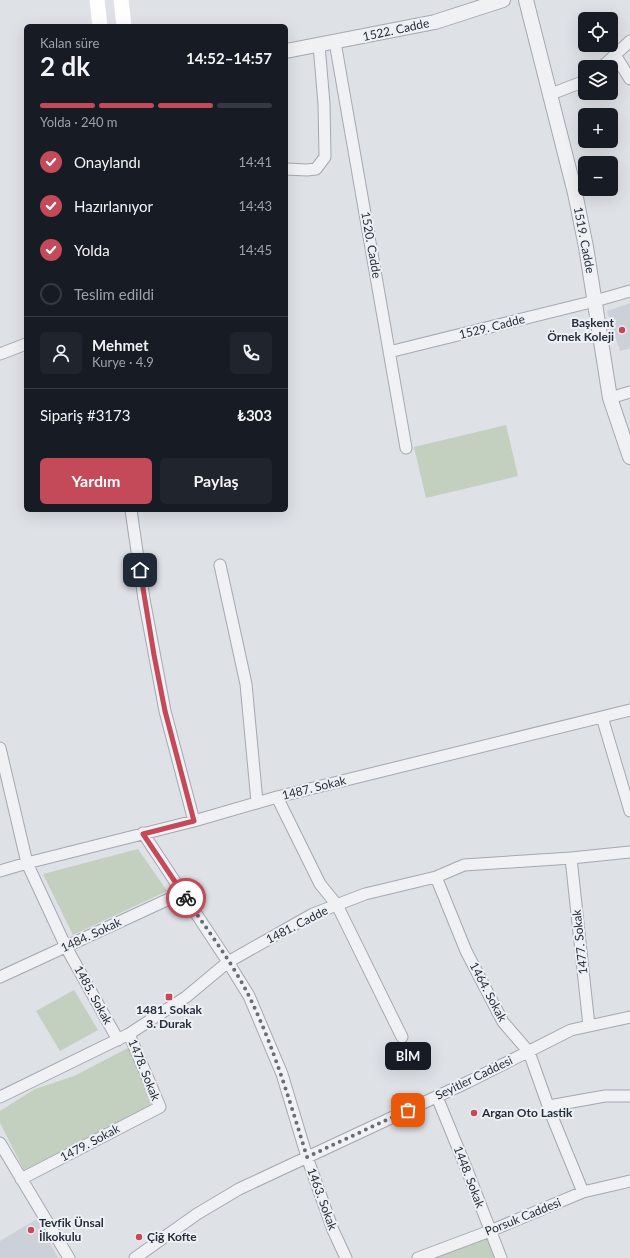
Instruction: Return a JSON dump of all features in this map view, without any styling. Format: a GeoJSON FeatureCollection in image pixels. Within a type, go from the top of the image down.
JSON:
{"type":"FeatureCollection","features":[{"type":"Feature","properties":{"kind":"main road"},"geometry":{"type":"LineString","coordinates":[[97,0],[100,24]]}},
{"type":"Feature","properties":{"kind":"main road"},"geometry":{"type":"LineString","coordinates":[[121,0],[124,24]]}},
{"type":"Feature","properties":{"kind":"street","name":"1522. Cadde"},"geometry":{"type":"LineString","coordinates":[[288,51],[435,22],[503,0]]}},
{"type":"Feature","properties":{"kind":"street","name":"1519. Cadde"},"geometry":{"type":"LineString","coordinates":[[526,0],[575,193],[586,247],[610,398],[630,457]]}},
{"type":"Feature","properties":{"kind":"street"},"geometry":{"type":"LineString","coordinates":[[610,60],[630,41]]}},
{"type":"Feature","properties":{"kind":"street","name":"1520. Cadde"},"geometry":{"type":"LineString","coordinates":[[335,42],[406,448]]}},
{"type":"Feature","properties":{"kind":"street"},"geometry":{"type":"LineString","coordinates":[[288,169],[316,169],[325,157],[324,104],[319,45]]}},
{"type":"Feature","properties":{"kind":"street"},"geometry":{"type":"LineString","coordinates":[[615,55],[630,79]]}},
{"type":"Feature","properties":{"kind":"street"},"geometry":{"type":"LineString","coordinates":[[550,94],[578,84]]}},
{"type":"Feature","properties":{"kind":"street","name":"1529. Cadde"},"geometry":{"type":"LineString","coordinates":[[389,352],[595,302],[630,291]]}},
{"type":"Feature","properties":{"kind":"street"},"geometry":{"type":"LineString","coordinates":[[0,354],[24,345]]}},
{"type":"Feature","properties":{"kind":"street"},"geometry":{"type":"LineString","coordinates":[[610,398],[630,392]]}},
{"type":"Feature","properties":{"kind":"street"},"geometry":{"type":"LineString","coordinates":[[131,512],[144,599],[165,711],[194,821]]}},
{"type":"Feature","properties":{"kind":"street"},"geometry":{"type":"LineString","coordinates":[[220,564],[246,684],[257,802]]}},
{"type":"Feature","properties":{"kind":"street","name":"1487. Sokak"},"geometry":{"type":"LineString","coordinates":[[0,871],[194,821],[257,802],[630,710]]}},
{"type":"Feature","properties":{"kind":"street"},"geometry":{"type":"LineString","coordinates":[[602,717],[630,811]]}},
{"type":"Feature","properties":{"kind":"street","name":"1485. Sokak"},"geometry":{"type":"LineString","coordinates":[[0,748],[27,863],[66,947],[118,1040]]}},
{"type":"Feature","properties":{"kind":"street"},"geometry":{"type":"LineString","coordinates":[[277,797],[320,884],[337,905],[402,1037]]}},
{"type":"Feature","properties":{"kind":"street","name":"1463. Sokak"},"geometry":{"type":"LineString","coordinates":[[143,834],[249,996],[282,1074],[307,1157],[333,1230],[346,1258]]}},
{"type":"Feature","properties":{"kind":"street","name":"1481. Cadde"},"geometry":{"type":"LineString","coordinates":[[0,1096],[129,1034],[186,997],[228,962],[313,914],[365,894],[436,877],[464,865],[571,858],[630,852]]}},
{"type":"Feature","properties":{"kind":"street","name":"1477. Sokak"},"geometry":{"type":"LineString","coordinates":[[571,858],[589,1026]]}},
{"type":"Feature","properties":{"kind":"street","name":"1464. Sokak"},"geometry":{"type":"LineString","coordinates":[[436,877],[466,951],[503,1022],[529,1052],[548,1106],[583,1192]]}},
{"type":"Feature","properties":{"kind":"street","name":"1484. Sokak"},"geometry":{"type":"LineString","coordinates":[[0,978],[182,893]]}},
{"type":"Feature","properties":{"kind":"street","name":"Seyitler Caddesi"},"geometry":{"type":"LineString","coordinates":[[135,1258],[197,1214],[239,1189],[529,1052],[571,1030],[630,1017]]}},
{"type":"Feature","properties":{"kind":"street","name":"1478. Sokak"},"geometry":{"type":"LineString","coordinates":[[129,1034],[160,1107]]}},
{"type":"Feature","properties":{"kind":"street","name":"1448. Sokak"},"geometry":{"type":"LineString","coordinates":[[437,1096],[501,1258]]}},
{"type":"Feature","properties":{"kind":"street"},"geometry":{"type":"LineString","coordinates":[[548,1106],[605,1096],[630,1096]]}},
{"type":"Feature","properties":{"kind":"street","name":"1479. Sokak"},"geometry":{"type":"LineString","coordinates":[[21,1180],[160,1107]]}},
{"type":"Feature","properties":{"kind":"street"},"geometry":{"type":"LineString","coordinates":[[0,1143],[69,1258]]}},
{"type":"Feature","properties":{"kind":"street","name":"Porsuk Caddesi"},"geometry":{"type":"LineString","coordinates":[[418,1258],[490,1231],[583,1192],[630,1181]]}},
{"type":"Feature","properties":{"kind":"shaded area","name":"Başkent Örnek Koleji"},"geometry":{"type":"Polygon","coordinates":[[[630,303],[630,348],[620,351],[607,311],[630,303]]]}},
{"type":"Feature","properties":{"kind":"shaded area","name":"Tevfik Ünsal İlkokulu"},"geometry":{"type":"Polygon","coordinates":[[[37,1219],[58,1258],[0,1258],[0,1241],[37,1219]]]}},
{"type":"Feature","properties":{"kind":"green space"},"geometry":{"type":"Polygon","coordinates":[[[506,425],[518,476],[426,498],[414,447],[506,425]]]}},
{"type":"Feature","properties":{"kind":"green space"},"geometry":{"type":"Polygon","coordinates":[[[138,849],[167,891],[73,935],[43,874],[138,849]]]}},
{"type":"Feature","properties":{"kind":"green space"},"geometry":{"type":"Polygon","coordinates":[[[74,990],[98,1030],[60,1051],[36,1011],[74,990]]]}},
{"type":"Feature","properties":{"kind":"green space"},"geometry":{"type":"Polygon","coordinates":[[[130,1047],[151,1105],[24,1170],[0,1123],[0,1111],[35,1089],[74,1076],[130,1047]]]}},
{"type":"Feature","properties":{"kind":"green space"},"geometry":{"type":"Polygon","coordinates":[[[486,1233],[495,1258],[421,1258],[486,1233]]]}},
{"type":"Feature","properties":{"kind":"way so far"},"geometry":{"type":"LineString","coordinates":[[186,898],[249,996],[282,1074],[307,1157],[408,1110]]}},
{"type":"Feature","properties":{"kind":"place","name":"Başkent Örnek Koleji"},"geometry":{"type":"Point","coordinates":[622,330]}},
{"type":"Feature","properties":{"kind":"place","name":"1481. Sokak 3. Durak"},"geometry":{"type":"Point","coordinates":[169,997]}},
{"type":"Feature","properties":{"kind":"place","name":"BİM"},"geometry":{"type":"Point","coordinates":[408,1110]}},
{"type":"Feature","properties":{"kind":"place","name":"Argan Oto Lastik"},"geometry":{"type":"Point","coordinates":[474,1113]}},
{"type":"Feature","properties":{"kind":"place","name":"Tevfik Ünsal İlkokulu"},"geometry":{"type":"Point","coordinates":[31,1230]}},
{"type":"Feature","properties":{"kind":"place","name":"Çiğ Kofte"},"geometry":{"type":"Point","coordinates":[139,1237]}},
{"type":"Feature","properties":{"kind":"route"},"geometry":{"type":"LineString","coordinates":[[140,570],[165,711],[194,821],[143,834],[186,898]]}}]}
